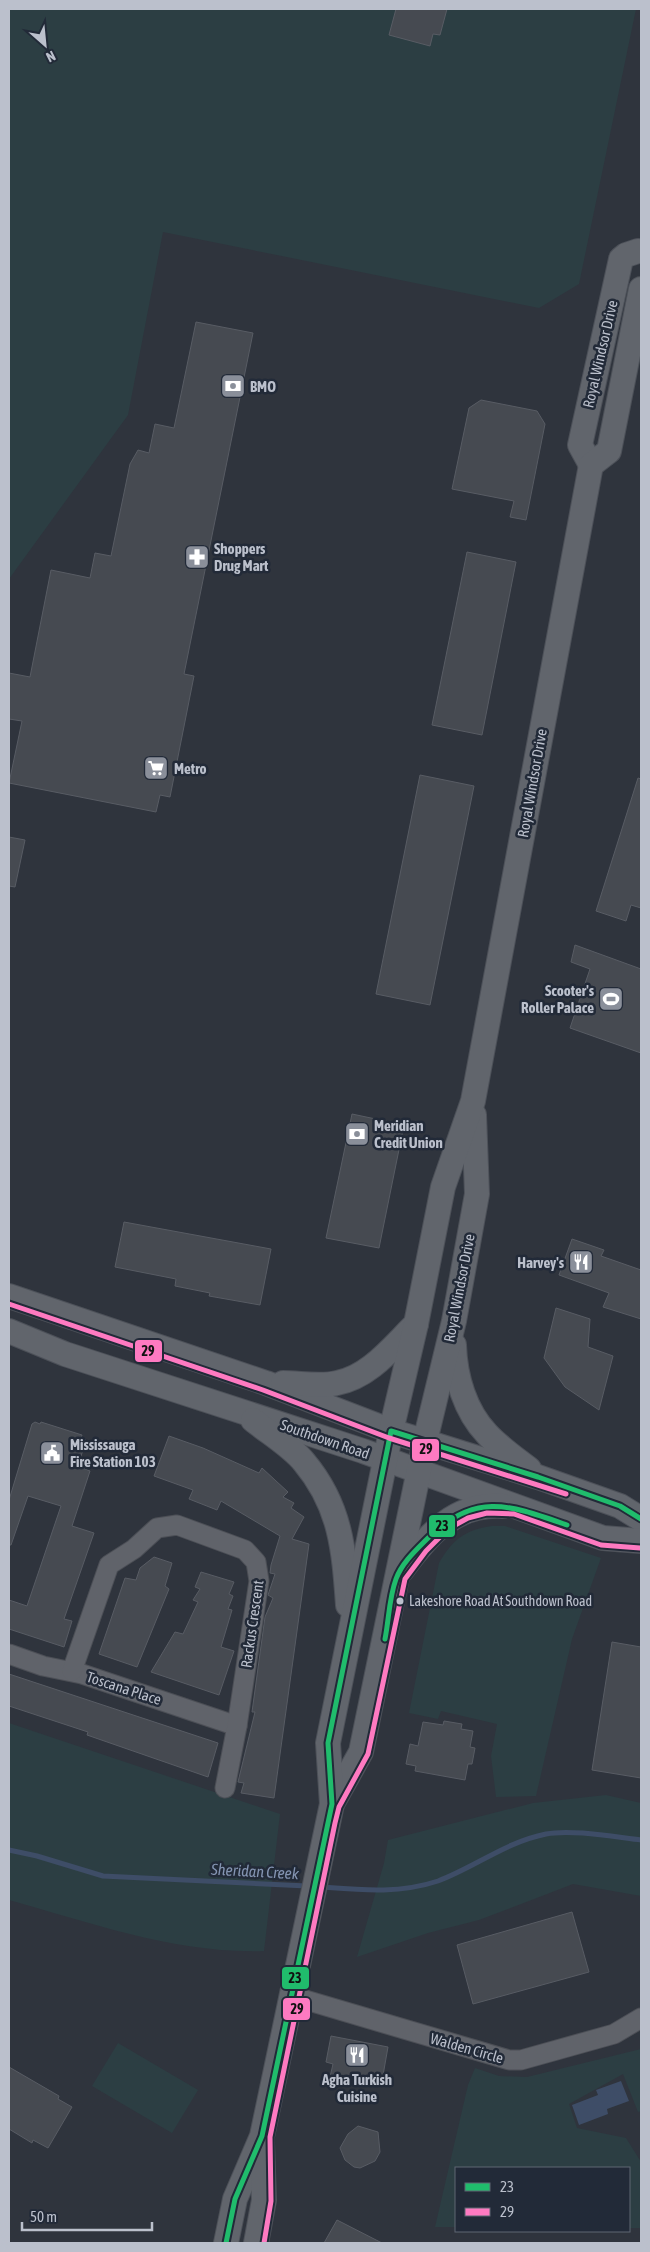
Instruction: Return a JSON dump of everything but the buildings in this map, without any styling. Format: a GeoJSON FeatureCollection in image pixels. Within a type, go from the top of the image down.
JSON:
{"type":"FeatureCollection","features":[{"type":"Feature","properties":{"kind":"main road","name":"Royal Windsor Drive"},"geometry":{"type":"LineString","coordinates":[[332,1804],[328,1743],[391,1430],[416,1324],[443,1186],[473,1101],[591,465],[580,444],[621,259],[626,254],[640,247]]}},
{"type":"Feature","properties":{"kind":"main road","name":"Royal Windsor Drive"},"geometry":{"type":"LineString","coordinates":[[591,465],[609,451],[641,289]]}},
{"type":"Feature","properties":{"kind":"main road","name":"Royal Windsor Drive"},"geometry":{"type":"LineString","coordinates":[[332,1804],[361,1752],[425,1441],[454,1321],[477,1194],[473,1101]]}},
{"type":"Feature","properties":{"kind":"main road","name":"Southdown Road"},"geometry":{"type":"LineString","coordinates":[[9,1296],[266,1383],[391,1430],[538,1477],[620,1506],[641,1519]]}},
{"type":"Feature","properties":{"kind":"main road"},"geometry":{"type":"LineString","coordinates":[[454,1321],[455,1360],[459,1386],[478,1422],[487,1434],[538,1477]]}},
{"type":"Feature","properties":{"kind":"main road"},"geometry":{"type":"LineString","coordinates":[[266,1383],[336,1384],[355,1378],[370,1368],[416,1324]]}},
{"type":"Feature","properties":{"kind":"main road","name":"Southdown Road"},"geometry":{"type":"LineString","coordinates":[[9,1331],[65,1354],[386,1459],[603,1538],[641,1541]]}},
{"type":"Feature","properties":{"kind":"main road"},"geometry":{"type":"LineString","coordinates":[[242,1411],[303,1461],[330,1502],[343,1547],[350,1633]]}},
{"type":"Feature","properties":{"kind":"main road"},"geometry":{"type":"LineString","coordinates":[[398,1576],[420,1546],[443,1523],[465,1511],[486,1505],[516,1507]]}},
{"type":"Feature","properties":{"kind":"main road"},"geometry":{"type":"LineString","coordinates":[[226,2243],[235,2199],[262,2136],[332,1804]]}},
{"type":"Feature","properties":{"kind":"main road"},"geometry":{"type":"LineString","coordinates":[[256,2243],[264,2200],[262,2136]]}},
{"type":"Feature","properties":{"kind":"street","name":"Rackus Crescent"},"geometry":{"type":"LineString","coordinates":[[72,1671],[109,1564],[134,1549],[153,1531],[163,1526],[177,1525],[245,1550],[253,1558],[258,1569],[258,1581],[237,1726],[225,1788]]}},
{"type":"Feature","properties":{"kind":"street","name":"Toscana Place"},"geometry":{"type":"LineString","coordinates":[[9,1654],[43,1666],[72,1671],[237,1726]]}},
{"type":"Feature","properties":{"kind":"street","name":"Walden Circle"},"geometry":{"type":"LineString","coordinates":[[292,1996],[509,2060],[521,2060],[614,2034],[641,2018]]}},
{"type":"Feature","properties":{"kind":"shaded area"},"geometry":{"type":"Polygon","coordinates":[[[9,9],[636,9],[579,284],[539,308],[163,232],[128,415],[9,579],[9,9]]]}},
{"type":"Feature","properties":{"kind":"shaded area"},"geometry":{"type":"Polygon","coordinates":[[[492,1526],[505,1526],[601,1558],[572,1639],[536,1796],[496,1797],[491,1756],[497,1724],[441,1711],[438,1719],[409,1713],[439,1563],[449,1548],[461,1537],[474,1530],[492,1526]]]}},
{"type":"Feature","properties":{"kind":"shaded area"},"geometry":{"type":"Polygon","coordinates":[[[9,1723],[280,1814],[264,1951],[231,1951],[167,1942],[103,1927],[9,1900],[9,1723]]]}},
{"type":"Feature","properties":{"kind":"shaded area"},"geometry":{"type":"Polygon","coordinates":[[[606,1795],[641,1803],[641,1896],[573,1884],[479,1920],[428,1933],[357,1957],[384,1863],[388,1840],[533,1803],[606,1795]]]}},
{"type":"Feature","properties":{"kind":"shaded area"},"geometry":{"type":"Polygon","coordinates":[[[118,2043],[198,2090],[172,2133],[92,2086],[118,2043]]]}},
{"type":"Feature","properties":{"kind":"shaded area"},"geometry":{"type":"Polygon","coordinates":[[[641,2049],[641,2111],[638,2112],[623,2074],[569,2104],[577,2128],[626,2138],[641,2162],[641,2228],[630,2228],[630,2167],[455,2167],[455,2227],[435,2227],[468,2085],[475,2068],[499,2076],[527,2077],[641,2049]]]}},
{"type":"Feature","properties":{"kind":"water"},"geometry":{"type":"Polygon","coordinates":[[[621,2081],[629,2101],[607,2109],[608,2114],[579,2125],[572,2105],[598,2095],[596,2090],[621,2081]]]}},
{"type":"Feature","properties":{"kind":"waterway","name":"Sheridan Creek"},"geometry":{"type":"LineString","coordinates":[[321,1887],[380,1890],[423,1885],[452,1875],[517,1843],[546,1834],[568,1832],[641,1840]]}},
{"type":"Feature","properties":{"kind":"waterway","name":"Sheridan Creek"},"geometry":{"type":"LineString","coordinates":[[9,1850],[37,1856],[103,1876],[307,1886]]}},
{"type":"Feature","properties":{"kind":"transit line","name":"29"},"geometry":{"type":"LineString","coordinates":[[9,1304],[263,1390],[389,1438],[566,1494]]}},
{"type":"Feature","properties":{"kind":"transit line","name":"23"},"geometry":{"type":"LineString","coordinates":[[226,2243],[235,2199],[262,2136],[332,1804],[328,1743],[391,1431],[538,1477],[620,1506],[641,1519]]}},
{"type":"Feature","properties":{"kind":"transit line","name":"23"},"geometry":{"type":"LineString","coordinates":[[385,1639],[392,1594],[399,1573],[405,1562],[444,1524],[461,1514],[477,1508],[494,1506],[528,1512],[567,1525]]}},
{"type":"Feature","properties":{"kind":"transit line","name":"29"},"geometry":{"type":"LineString","coordinates":[[264,2243],[271,2201],[270,2137],[335,1823],[339,1807],[368,1754],[405,1579],[426,1551],[448,1529],[468,1518],[487,1513],[514,1514],[601,1545],[640,1548]]}},
{"type":"Feature","properties":{"kind":"place","name":"BMO"},"geometry":{"type":"Point","coordinates":[233,386]}},
{"type":"Feature","properties":{"kind":"place","name":"Shoppers Drug Mart"},"geometry":{"type":"Point","coordinates":[197,557]}},
{"type":"Feature","properties":{"kind":"place","name":"Metro"},"geometry":{"type":"Point","coordinates":[156,768]}},
{"type":"Feature","properties":{"kind":"place","name":"Scooter's Roller Palace"},"geometry":{"type":"Point","coordinates":[611,999]}},
{"type":"Feature","properties":{"kind":"place","name":"Meridian Credit Union"},"geometry":{"type":"Point","coordinates":[357,1134]}},
{"type":"Feature","properties":{"kind":"place","name":"Harvey's"},"geometry":{"type":"Point","coordinates":[581,1262]}},
{"type":"Feature","properties":{"kind":"place","name":"Mississauga Fire Station 103"},"geometry":{"type":"Point","coordinates":[52,1453]}},
{"type":"Feature","properties":{"kind":"place","name":"Lakeshore Road At Southdown Road"},"geometry":{"type":"Point","coordinates":[400,1601]}},
{"type":"Feature","properties":{"kind":"place","name":"Agha Turkish Cuisine"},"geometry":{"type":"Point","coordinates":[357,2055]}}]}
